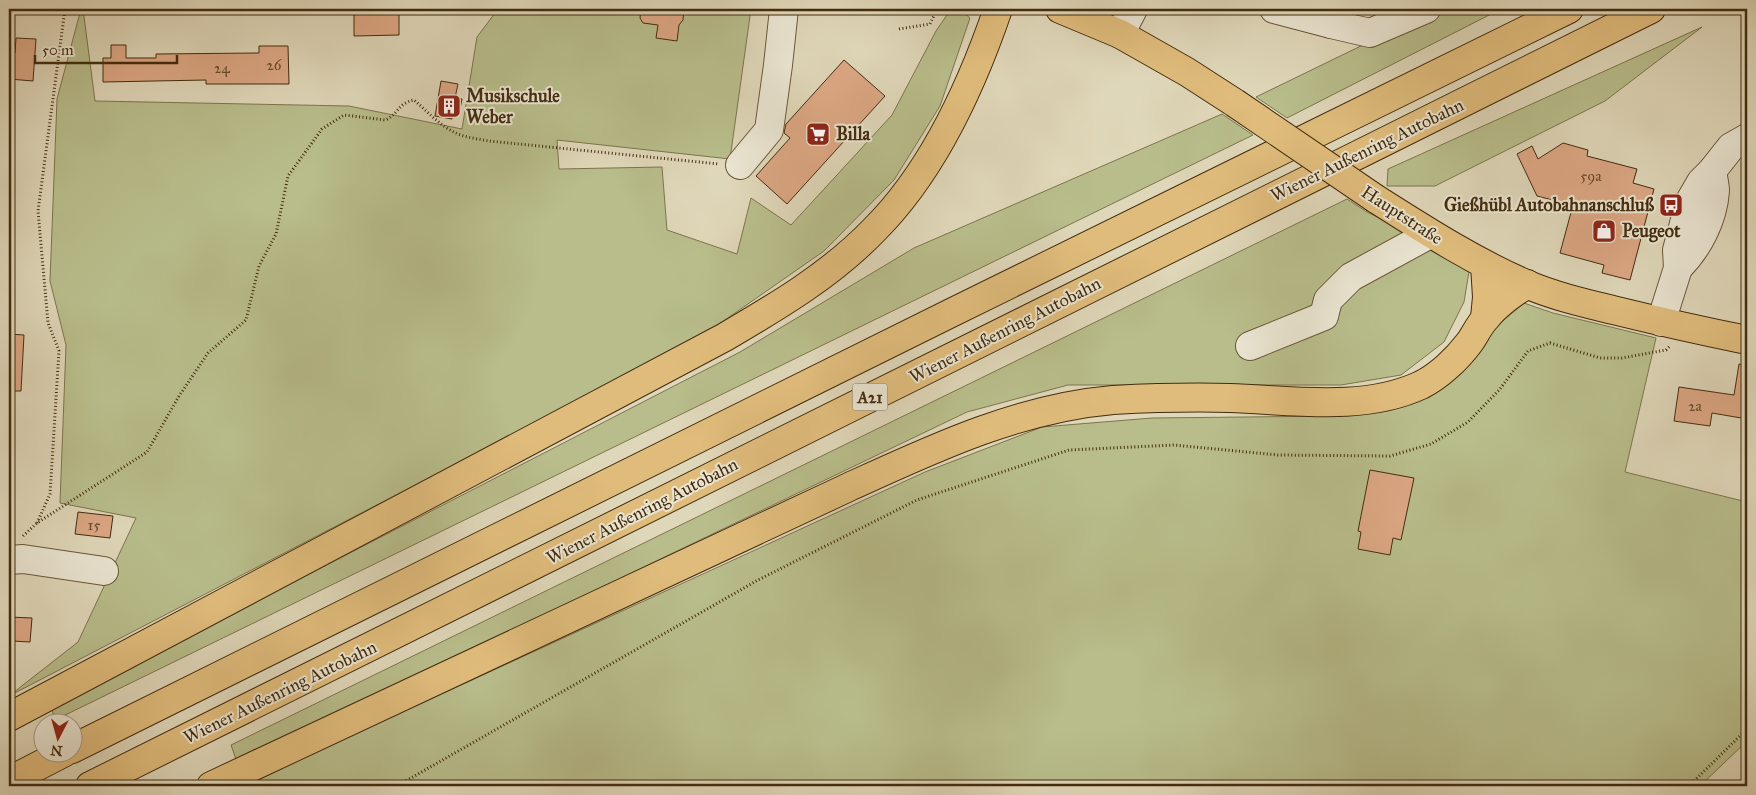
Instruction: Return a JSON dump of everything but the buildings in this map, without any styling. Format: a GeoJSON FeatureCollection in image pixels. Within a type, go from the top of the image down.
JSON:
{"type":"FeatureCollection","features":[{"type":"Feature","properties":{"kind":"main road"},"geometry":{"type":"LineString","coordinates":[[9,717],[725,337],[796,294],[838,262],[875,230],[903,198],[932,157],[986,43],[998,9]]}},
{"type":"Feature","properties":{"kind":"main road","name":"Hauptstraße"},"geometry":{"type":"LineString","coordinates":[[1060,9],[1120,34],[1187,72],[1430,234],[1485,265],[1561,297],[1670,324],[1747,340]]}},
{"type":"Feature","properties":{"kind":"main road","name":"Wiener Außenring Autobahn"},"geometry":{"type":"LineString","coordinates":[[82,744],[944,316],[1569,9]]}},
{"type":"Feature","properties":{"kind":"main road","name":"Wiener Außenring Autobahn"},"geometry":{"type":"LineString","coordinates":[[90,786],[1651,9]]}},
{"type":"Feature","properties":{"kind":"main road"},"geometry":{"type":"LineString","coordinates":[[1485,265],[1487,297],[1485,318]]}},
{"type":"Feature","properties":{"kind":"main road"},"geometry":{"type":"LineString","coordinates":[[211,786],[849,486],[927,451],[1000,423],[1042,411],[1113,400],[1230,398],[1329,401],[1375,398],[1400,393],[1422,384],[1442,372],[1469,344],[1485,318],[1503,301],[1527,284]]}},
{"type":"Feature","properties":{"kind":"main road"},"geometry":{"type":"LineString","coordinates":[[9,780],[46,762]]}},
{"type":"Feature","properties":{"kind":"street"},"geometry":{"type":"LineString","coordinates":[[740,165],[769,130],[784,9]]}},
{"type":"Feature","properties":{"kind":"street"},"geometry":{"type":"LineString","coordinates":[[1120,34],[1133,9]]}},
{"type":"Feature","properties":{"kind":"street"},"geometry":{"type":"LineString","coordinates":[[1274,9],[1326,16],[1370,33],[1426,9]]}},
{"type":"Feature","properties":{"kind":"street"},"geometry":{"type":"LineString","coordinates":[[1670,324],[1678,268],[1692,255],[1704,231],[1715,190],[1712,171],[1731,148],[1747,138]]}},
{"type":"Feature","properties":{"kind":"street"},"geometry":{"type":"LineString","coordinates":[[1250,346],[1324,316],[1328,300],[1351,278],[1430,234]]}},
{"type":"Feature","properties":{"kind":"street"},"geometry":{"type":"LineString","coordinates":[[9,560],[23,559],[104,571]]}},
{"type":"Feature","properties":{"kind":"path"},"geometry":{"type":"LineString","coordinates":[[66,9],[38,211],[48,323],[58,352],[50,494],[37,523],[147,452],[179,396],[208,353],[246,320],[259,266],[276,234],[288,176],[322,129],[344,115],[385,120],[390,118],[400,106],[414,100],[437,120],[456,133],[470,138],[740,165]]}},
{"type":"Feature","properties":{"kind":"path"},"geometry":{"type":"LineString","coordinates":[[899,29],[930,24],[937,9]]}},
{"type":"Feature","properties":{"kind":"path"},"geometry":{"type":"LineString","coordinates":[[397,786],[758,580],[917,500],[1069,450],[1174,445],[1278,455],[1390,456],[1431,444],[1468,422],[1500,388],[1528,351],[1550,343],[1600,358],[1622,358],[1666,350],[1675,341],[1670,324]]}},
{"type":"Feature","properties":{"kind":"path"},"geometry":{"type":"LineString","coordinates":[[1689,786],[1747,729]]}},
{"type":"Feature","properties":{"kind":"green space"},"geometry":{"type":"Polygon","coordinates":[[[81,9],[83,9],[95,101],[349,106],[462,129],[477,37],[498,9],[751,9],[730,159],[557,140],[559,169],[662,167],[667,230],[737,254],[751,198],[791,225],[892,115],[936,31],[951,9],[960,9],[970,18],[940,106],[894,180],[824,251],[702,336],[9,696],[78,642],[136,518],[60,503],[66,345],[50,281],[57,99],[81,9]]]}},
{"type":"Feature","properties":{"kind":"green space"},"geometry":{"type":"Polygon","coordinates":[[[1441,9],[1501,9],[1287,118],[1256,97],[1406,24],[1441,9]]]}},
{"type":"Feature","properties":{"kind":"green space"},"geometry":{"type":"Polygon","coordinates":[[[1702,27],[1605,101],[1435,186],[1387,186],[1388,169],[1702,27]]]}},
{"type":"Feature","properties":{"kind":"green space"},"geometry":{"type":"Polygon","coordinates":[[[1222,114],[1253,135],[71,712],[53,712],[51,707],[740,352],[914,248],[1222,114]]]}},
{"type":"Feature","properties":{"kind":"green space"},"geometry":{"type":"Polygon","coordinates":[[[1347,199],[1367,212],[1406,231],[1469,272],[1464,302],[1444,342],[1401,375],[1341,385],[1068,385],[967,412],[237,762],[231,745],[1347,199]]]}},
{"type":"Feature","properties":{"kind":"green space"},"geometry":{"type":"Polygon","coordinates":[[[1524,303],[1553,313],[1656,338],[1625,472],[1747,502],[1747,741],[1700,786],[241,786],[925,472],[1042,427],[1152,418],[1337,416],[1403,405],[1524,303]]]}},
{"type":"Feature","properties":{"kind":"place","name":"Musikschule Weber"},"geometry":{"type":"Point","coordinates":[449,106]}},
{"type":"Feature","properties":{"kind":"place","name":"Billa"},"geometry":{"type":"Point","coordinates":[818,134]}},
{"type":"Feature","properties":{"kind":"place","name":"Gießhübl Autobahnanschluß"},"geometry":{"type":"Point","coordinates":[1671,205]}},
{"type":"Feature","properties":{"kind":"place","name":"Peugeot"},"geometry":{"type":"Point","coordinates":[1604,231]}}]}
